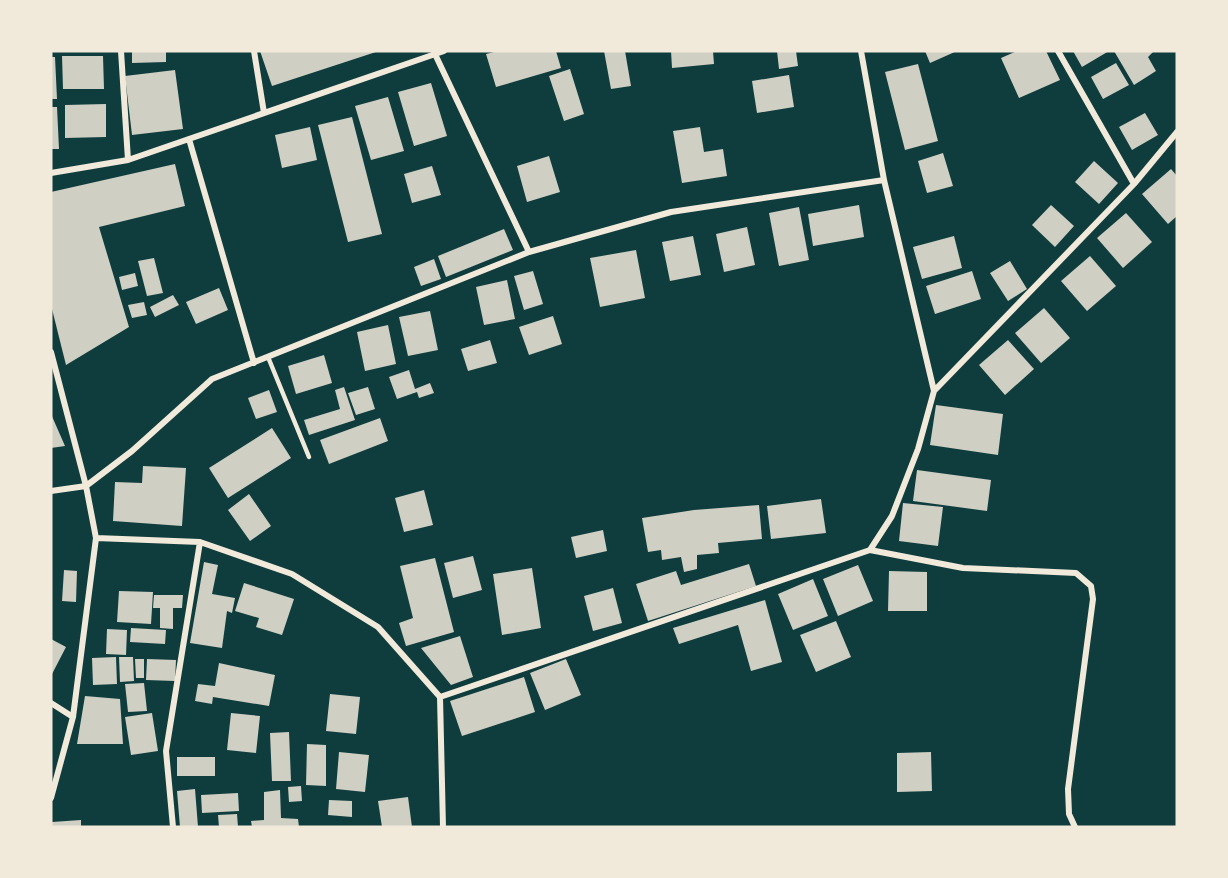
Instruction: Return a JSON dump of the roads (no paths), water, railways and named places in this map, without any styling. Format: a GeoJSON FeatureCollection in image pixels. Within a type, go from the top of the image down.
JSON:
{"type":"FeatureCollection","features":[{"type":"Feature","properties":{"kind":"street"},"geometry":{"type":"LineString","coordinates":[[121,51],[128,160]]}},
{"type":"Feature","properties":{"kind":"street"},"geometry":{"type":"LineString","coordinates":[[254,51],[264,113]]}},
{"type":"Feature","properties":{"kind":"street"},"geometry":{"type":"LineString","coordinates":[[51,172],[128,160],[435,52],[444,51]]}},
{"type":"Feature","properties":{"kind":"street"},"geometry":{"type":"LineString","coordinates":[[861,51],[884,180],[934,391]]}},
{"type":"Feature","properties":{"kind":"street"},"geometry":{"type":"LineString","coordinates":[[1058,51],[1134,184]]}},
{"type":"Feature","properties":{"kind":"street"},"geometry":{"type":"LineString","coordinates":[[435,52],[529,252]]}},
{"type":"Feature","properties":{"kind":"street"},"geometry":{"type":"LineString","coordinates":[[870,550],[892,516],[918,449],[934,391],[1134,184],[1177,132]]}},
{"type":"Feature","properties":{"kind":"street"},"geometry":{"type":"LineString","coordinates":[[189,139],[254,363]]}},
{"type":"Feature","properties":{"kind":"street"},"geometry":{"type":"LineString","coordinates":[[51,491],[86,486],[132,451],[212,379],[529,252],[671,212],[884,180]]}},
{"type":"Feature","properties":{"kind":"street"},"geometry":{"type":"LineString","coordinates":[[51,352],[86,486],[96,538],[72,717],[51,798]]}},
{"type":"Feature","properties":{"kind":"street"},"geometry":{"type":"LineString","coordinates":[[96,538],[200,542],[292,574],[378,627],[440,697],[443,827]]}},
{"type":"Feature","properties":{"kind":"street"},"geometry":{"type":"LineString","coordinates":[[172,827],[166,751],[200,542]]}},
{"type":"Feature","properties":{"kind":"street"},"geometry":{"type":"LineString","coordinates":[[440,697],[870,550],[963,568],[1076,573],[1090,586],[1093,599],[1068,789],[1069,814],[1075,827]]}},
{"type":"Feature","properties":{"kind":"street"},"geometry":{"type":"LineString","coordinates":[[51,703],[72,717]]}},
{"type":"Feature","properties":{"kind":"lane"},"geometry":{"type":"LineString","coordinates":[[267,357],[309,457]]}}]}
